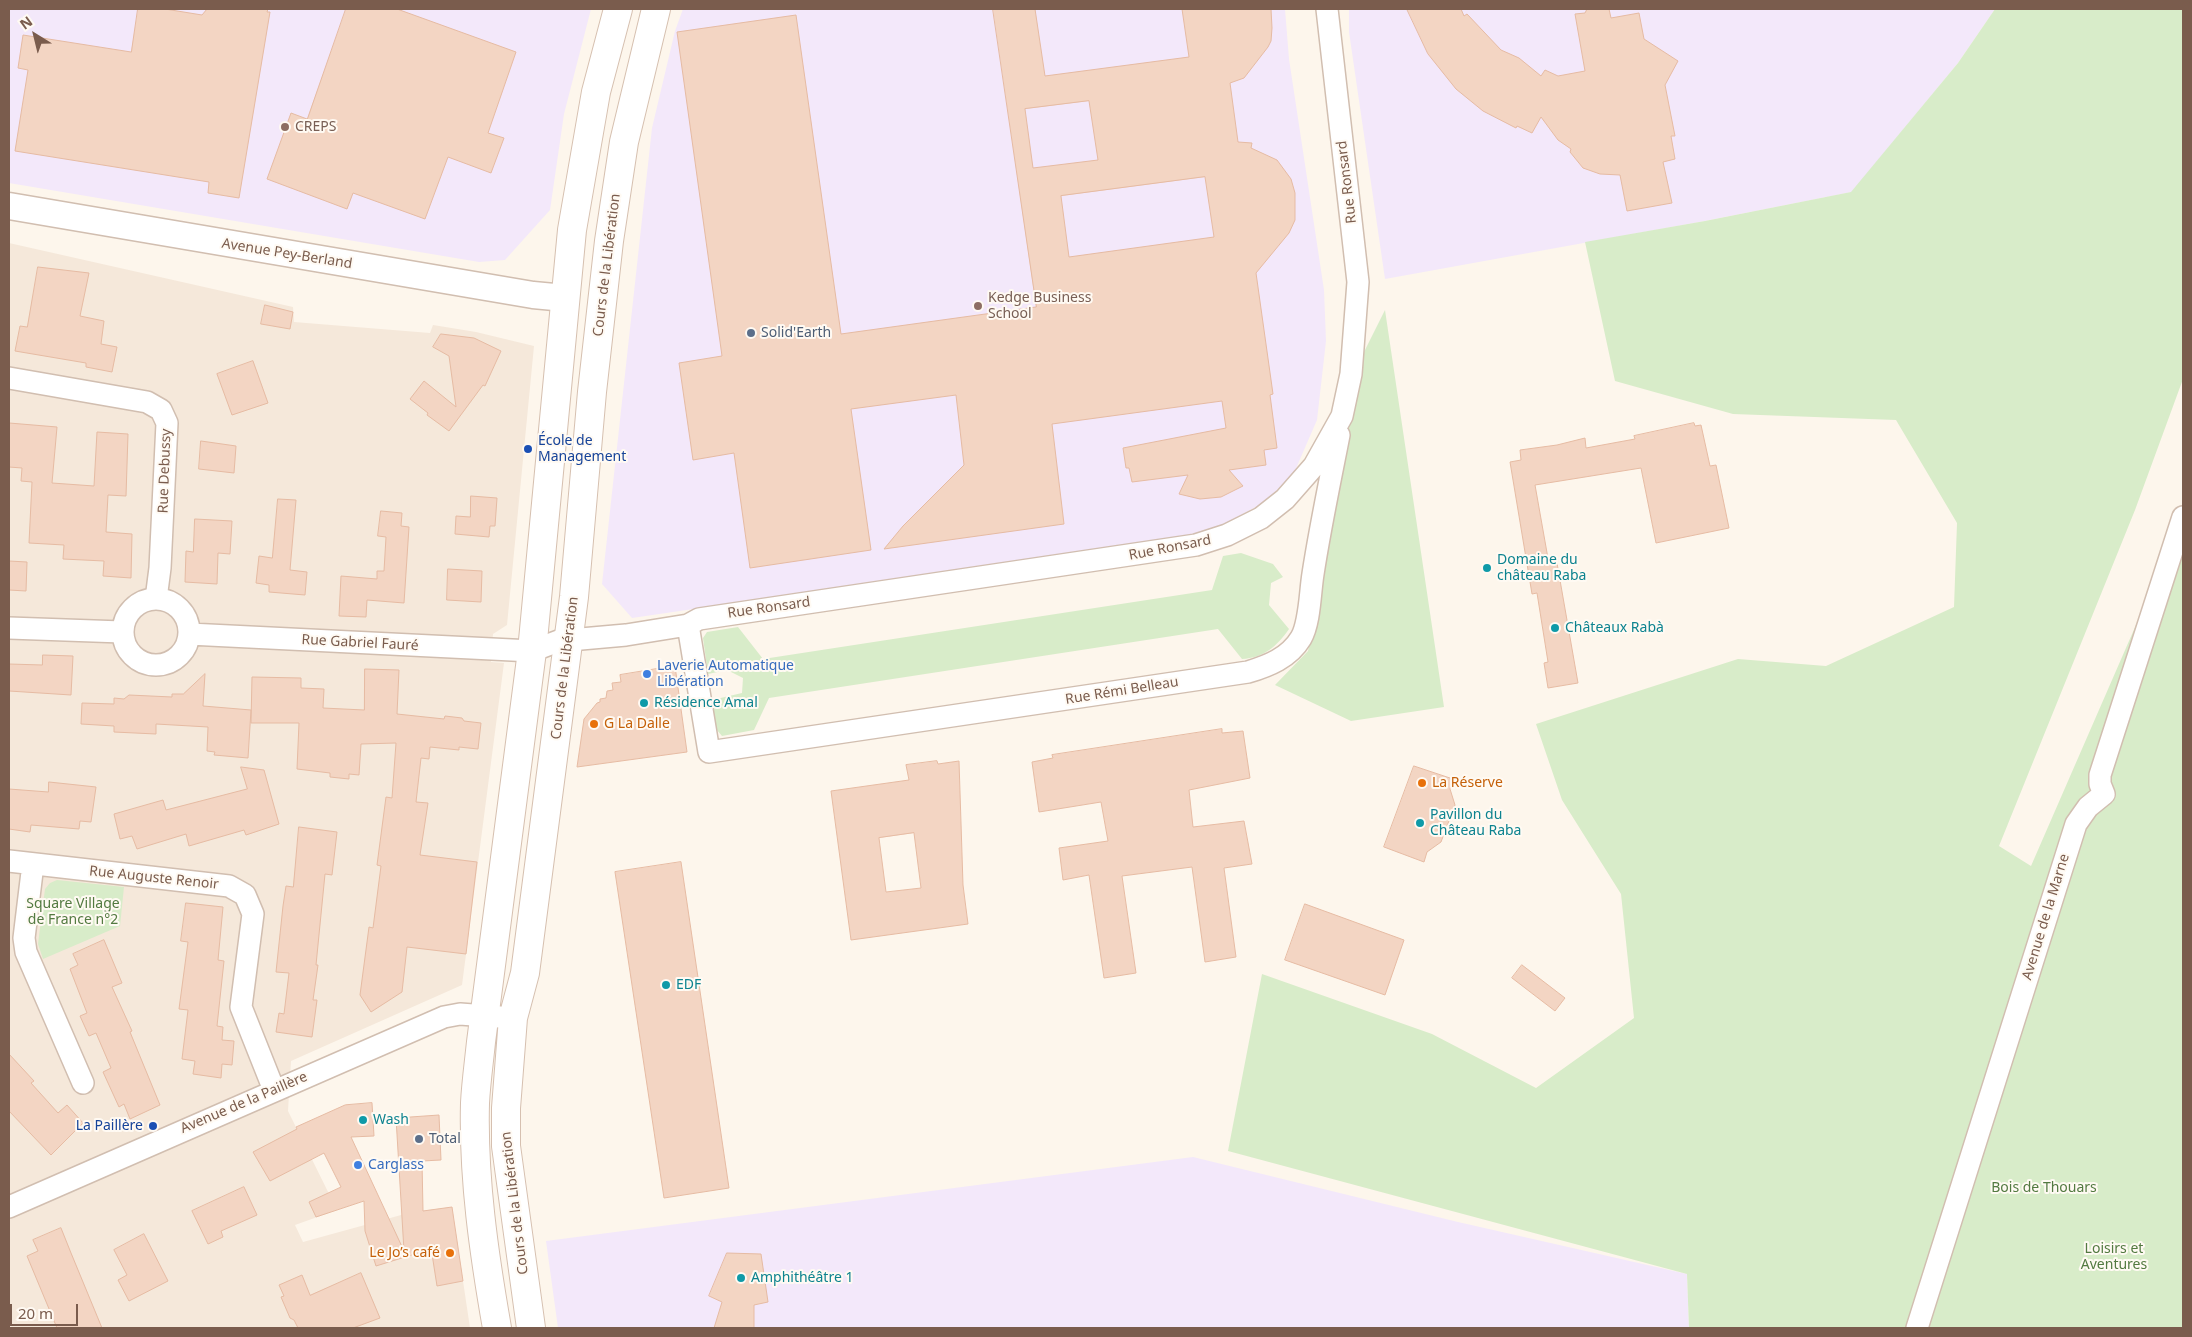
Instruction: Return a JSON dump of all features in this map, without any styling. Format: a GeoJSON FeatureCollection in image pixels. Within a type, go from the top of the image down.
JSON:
{"type":"FeatureCollection","features":[{"type":"Feature","properties":{"kind":"main road"},"geometry":{"type":"LineString","coordinates":[[497,1328],[480,1214],[476,1152],[476,1103],[483,1016],[532,651],[572,230],[596,92],[618,9]]}},
{"type":"Feature","properties":{"kind":"main road","name":"Cours de la Libération"},"geometry":{"type":"LineString","coordinates":[[531,1328],[506,1146],[506,1108],[513,1018],[526,973],[569,637],[592,392],[609,241],[624,142],[656,9]]}},
{"type":"Feature","properties":{"kind":"main road"},"geometry":{"type":"LineString","coordinates":[[565,298],[575,319],[578,338],[567,468],[579,536]]}},
{"type":"Feature","properties":{"kind":"main road"},"geometry":{"type":"LineString","coordinates":[[548,472],[558,528],[560,557],[558,595],[569,637]]}},
{"type":"Feature","properties":{"kind":"main road"},"geometry":{"type":"LineString","coordinates":[[532,651],[540,660],[543,679],[521,866],[533,917]]}},
{"type":"Feature","properties":{"kind":"street","name":"Rue Ronsard"},"geometry":{"type":"LineString","coordinates":[[569,637],[581,639],[603,638],[688,625],[707,617],[1196,545],[1227,535],[1261,518],[1286,499],[1314,466],[1342,416],[1351,374],[1358,282],[1327,9]]}},
{"type":"Feature","properties":{"kind":"street","name":"Avenue Pey-Berland"},"geometry":{"type":"LineString","coordinates":[[9,206],[533,295],[565,298]]}},
{"type":"Feature","properties":{"kind":"street","name":"Rue Debussy"},"geometry":{"type":"LineString","coordinates":[[9,378],[147,402],[161,410],[167,423],[160,568],[156,599]]}},
{"type":"Feature","properties":{"kind":"street","name":"Rue Rémi Belleau"},"geometry":{"type":"LineString","coordinates":[[688,625],[709,752],[1248,672],[1271,664],[1285,655],[1301,638],[1307,618],[1320,533],[1342,416]]}},
{"type":"Feature","properties":{"kind":"street","name":"Avenue de la Marne"},"geometry":{"type":"LineString","coordinates":[[1917,1328],[2076,824],[2088,807],[2104,794],[2100,784],[2100,775],[2183,517]]}},
{"type":"Feature","properties":{"kind":"street"},"geometry":{"type":"LineString","coordinates":[[156,599],[167,600],[184,613],[188,623],[189,634],[186,645],[180,655],[171,662],[154,665],[138,660],[130,653],[124,643],[122,632],[124,621],[129,612],[146,600],[156,599]]}},
{"type":"Feature","properties":{"kind":"street"},"geometry":{"type":"LineString","coordinates":[[9,628],[122,632]]}},
{"type":"Feature","properties":{"kind":"street","name":"Rue Gabriel Fauré"},"geometry":{"type":"LineString","coordinates":[[189,634],[532,651]]}},
{"type":"Feature","properties":{"kind":"street"},"geometry":{"type":"LineString","coordinates":[[532,651],[569,637]]}},
{"type":"Feature","properties":{"kind":"street","name":"Rue Auguste Renoir"},"geometry":{"type":"LineString","coordinates":[[9,861],[229,886],[245,895],[253,914],[241,1007],[274,1090]]}},
{"type":"Feature","properties":{"kind":"street"},"geometry":{"type":"LineString","coordinates":[[33,864],[24,938],[26,952],[83,1083]]}},
{"type":"Feature","properties":{"kind":"street","name":"Avenue de la Paillère"},"geometry":{"type":"LineString","coordinates":[[9,1206],[444,1017],[460,1014],[513,1018]]}},
{"type":"Feature","properties":{"kind":"shaded area","name":"CREPS"},"geometry":{"type":"Polygon","coordinates":[[[9,9],[591,9],[564,114],[550,210],[505,260],[479,262],[9,183],[9,9]]]}},
{"type":"Feature","properties":{"kind":"shaded area","name":"Kedge Business School"},"geometry":{"type":"Polygon","coordinates":[[[683,9],[1285,9],[1289,59],[1324,290],[1326,341],[1317,420],[1294,473],[1265,502],[1224,524],[1185,537],[632,618],[602,584],[652,128],[675,31],[683,9]]]}},
{"type":"Feature","properties":{"kind":"shaded area"},"geometry":{"type":"Polygon","coordinates":[[[1349,9],[1995,9],[1958,63],[1852,192],[1705,221],[1385,279],[1349,32],[1349,9]]]}},
{"type":"Feature","properties":{"kind":"shaded area"},"geometry":{"type":"Polygon","coordinates":[[[9,243],[293,307],[294,322],[430,333],[433,325],[476,332],[534,346],[507,625],[493,634],[491,662],[504,663],[462,985],[291,1061],[288,1111],[337,1210],[295,1225],[303,1242],[412,1212],[452,1207],[470,1328],[9,1328],[9,243]]]}},
{"type":"Feature","properties":{"kind":"shaded area"},"geometry":{"type":"Polygon","coordinates":[[[1193,1157],[1458,1222],[1687,1274],[1689,1328],[558,1328],[546,1241],[1193,1157]]]}},
{"type":"Feature","properties":{"kind":"green space"},"geometry":{"type":"Polygon","coordinates":[[[1995,9],[2183,9],[2183,379],[2135,510],[1999,846],[2031,866],[2183,517],[2183,1328],[1689,1328],[1687,1274],[1228,1151],[1262,974],[1432,1034],[1536,1088],[1634,1018],[1621,894],[1562,800],[1536,724],[1738,659],[1826,666],[1954,607],[1957,523],[1896,420],[1733,414],[1615,381],[1585,242],[1705,221],[1851,192],[1958,63],[1995,9]]]}},
{"type":"Feature","properties":{"kind":"green space"},"geometry":{"type":"Polygon","coordinates":[[[1385,310],[1444,707],[1351,721],[1275,685],[1308,651],[1362,356],[1385,310]]]}},
{"type":"Feature","properties":{"kind":"green space"},"geometry":{"type":"Polygon","coordinates":[[[1241,553],[1273,564],[1283,577],[1271,583],[1269,605],[1289,629],[1275,646],[1263,654],[1242,659],[1218,629],[769,698],[754,730],[722,736],[716,729],[712,700],[742,693],[743,678],[727,670],[708,674],[703,638],[707,632],[738,627],[763,659],[1212,590],[1223,556],[1241,553]]]}},
{"type":"Feature","properties":{"kind":"green space","name":"Square Village de France n°2"},"geometry":{"type":"Polygon","coordinates":[[[57,880],[124,887],[120,926],[43,959],[38,944],[45,889],[50,883],[57,880]]]}},
{"type":"Feature","properties":{"kind":"building"},"geometry":{"type":"Polygon","coordinates":[[[138,9],[165,9],[202,15],[207,9],[268,9],[267,12],[270,12],[239,198],[208,193],[209,182],[15,151],[28,70],[18,68],[23,35],[131,52],[138,9]]]}},
{"type":"Feature","properties":{"kind":"building"},"geometry":{"type":"Polygon","coordinates":[[[346,9],[397,9],[516,52],[488,133],[504,138],[491,173],[448,157],[425,219],[353,193],[347,209],[267,179],[291,113],[307,119],[346,9]]]}},
{"type":"Feature","properties":{"kind":"building"},"geometry":{"type":"Polygon","coordinates":[[[993,9],[1035,9],[1045,76],[1189,57],[1182,9],[1271,9],[1271,41],[1268,47],[1244,78],[1230,83],[1238,142],[1252,143],[1251,148],[1277,160],[1291,179],[1295,193],[1295,220],[1289,233],[1256,273],[1273,394],[1270,395],[1277,448],[1264,450],[1266,465],[1229,470],[1243,486],[1221,497],[1200,499],[1179,494],[1188,475],[1132,482],[1129,468],[1126,468],[1123,448],[1226,428],[1222,401],[1052,424],[1064,524],[884,549],[903,526],[964,465],[956,395],[851,409],[871,550],[750,568],[734,453],[693,460],[679,363],[722,356],[677,32],[796,15],[841,334],[1036,307],[993,9]],[[1089,101],[1025,109],[1033,168],[1098,160],[1089,101]],[[1205,177],[1061,196],[1069,257],[1214,237],[1205,177]]]}},
{"type":"Feature","properties":{"kind":"building"},"geometry":{"type":"Polygon","coordinates":[[[1407,9],[1461,9],[1464,16],[1467,14],[1501,50],[1519,58],[1541,76],[1545,70],[1558,76],[1585,71],[1575,14],[1585,13],[1587,9],[1609,9],[1611,18],[1639,13],[1644,39],[1678,61],[1665,85],[1675,136],[1671,136],[1675,159],[1663,162],[1672,203],[1627,211],[1620,175],[1600,174],[1583,168],[1570,152],[1571,149],[1558,140],[1541,117],[1532,133],[1517,126],[1516,128],[1483,111],[1456,89],[1428,54],[1407,9]]]}},
{"type":"Feature","properties":{"kind":"building"},"geometry":{"type":"Polygon","coordinates":[[[38,267],[89,273],[80,316],[104,321],[101,344],[117,347],[112,372],[86,367],[86,363],[15,351],[20,326],[27,327],[38,267]]]}},
{"type":"Feature","properties":{"kind":"building"},"geometry":{"type":"Polygon","coordinates":[[[265,305],[293,312],[290,329],[261,324],[265,305]]]}},
{"type":"Feature","properties":{"kind":"building"},"geometry":{"type":"Polygon","coordinates":[[[441,334],[474,338],[501,351],[485,386],[483,385],[449,431],[427,415],[428,413],[410,399],[424,381],[456,407],[449,356],[433,347],[441,334]]]}},
{"type":"Feature","properties":{"kind":"building"},"geometry":{"type":"Polygon","coordinates":[[[253,361],[268,403],[232,415],[217,374],[253,361]]]}},
{"type":"Feature","properties":{"kind":"building"},"geometry":{"type":"Polygon","coordinates":[[[9,423],[57,427],[52,483],[94,486],[97,432],[128,434],[126,496],[108,495],[106,532],[132,534],[131,578],[103,576],[104,561],[63,559],[64,545],[29,543],[32,482],[21,481],[22,468],[9,467],[9,423]]]}},
{"type":"Feature","properties":{"kind":"building"},"geometry":{"type":"Polygon","coordinates":[[[1694,423],[1695,426],[1701,425],[1710,466],[1716,465],[1729,528],[1656,543],[1641,468],[1535,485],[1549,564],[1557,563],[1578,683],[1548,688],[1544,663],[1548,662],[1537,593],[1532,594],[1510,462],[1521,460],[1520,450],[1557,445],[1585,438],[1586,448],[1635,439],[1634,436],[1694,423]]]}},
{"type":"Feature","properties":{"kind":"building"},"geometry":{"type":"Polygon","coordinates":[[[201,441],[236,446],[234,473],[199,469],[201,441]]]}},
{"type":"Feature","properties":{"kind":"building"},"geometry":{"type":"Polygon","coordinates":[[[471,496],[497,498],[495,526],[490,526],[489,537],[455,534],[456,516],[470,517],[471,496]]]}},
{"type":"Feature","properties":{"kind":"building"},"geometry":{"type":"Polygon","coordinates":[[[278,499],[296,500],[290,570],[307,572],[305,595],[269,592],[269,585],[256,583],[259,556],[272,558],[278,499]]]}},
{"type":"Feature","properties":{"kind":"building"},"geometry":{"type":"Polygon","coordinates":[[[381,511],[402,513],[401,526],[409,527],[404,603],[367,600],[366,617],[339,616],[341,576],[377,579],[377,571],[384,571],[386,537],[378,536],[381,511]]]}},
{"type":"Feature","properties":{"kind":"building"},"geometry":{"type":"Polygon","coordinates":[[[195,519],[232,521],[230,554],[218,553],[217,584],[185,582],[186,551],[193,552],[195,519]]]}},
{"type":"Feature","properties":{"kind":"building"},"geometry":{"type":"Polygon","coordinates":[[[9,561],[27,562],[26,591],[9,590],[9,561]]]}},
{"type":"Feature","properties":{"kind":"building"},"geometry":{"type":"Polygon","coordinates":[[[448,569],[482,571],[481,602],[447,600],[448,569]]]}},
{"type":"Feature","properties":{"kind":"building"},"geometry":{"type":"Polygon","coordinates":[[[43,655],[73,656],[71,695],[9,691],[9,664],[42,665],[43,655]]]}},
{"type":"Feature","properties":{"kind":"building","name":"Résidence Amal"},"geometry":{"type":"Polygon","coordinates":[[[675,666],[687,752],[577,767],[584,719],[600,702],[600,699],[606,698],[607,691],[613,690],[612,683],[621,682],[620,675],[675,666]]]}},
{"type":"Feature","properties":{"kind":"building"},"geometry":{"type":"Polygon","coordinates":[[[365,669],[399,670],[397,714],[444,719],[445,716],[481,723],[478,749],[459,747],[459,750],[430,747],[429,759],[421,758],[416,802],[428,803],[420,855],[477,862],[466,954],[407,947],[402,992],[371,1012],[360,995],[369,927],[373,928],[381,866],[377,865],[386,797],[392,798],[396,743],[361,744],[359,775],[349,774],[349,779],[330,777],[330,773],[297,769],[299,723],[251,723],[252,677],[301,678],[301,688],[324,689],[323,708],[364,710],[365,669]]]}},
{"type":"Feature","properties":{"kind":"building"},"geometry":{"type":"Polygon","coordinates":[[[205,674],[203,706],[251,710],[248,758],[214,755],[215,752],[207,751],[208,727],[156,724],[156,734],[114,732],[114,726],[81,724],[82,703],[114,704],[114,698],[124,699],[129,695],[172,697],[172,694],[183,694],[205,674]]]}},
{"type":"Feature","properties":{"kind":"building"},"geometry":{"type":"Polygon","coordinates":[[[1222,729],[1222,733],[1243,731],[1250,778],[1189,790],[1193,827],[1244,821],[1252,864],[1224,868],[1236,957],[1205,962],[1192,867],[1122,876],[1136,973],[1104,978],[1089,875],[1063,880],[1059,848],[1108,841],[1101,802],[1039,812],[1032,762],[1053,758],[1052,755],[1222,729]]]}},
{"type":"Feature","properties":{"kind":"building"},"geometry":{"type":"Polygon","coordinates":[[[937,761],[938,764],[959,761],[963,885],[968,924],[851,940],[831,791],[909,780],[906,765],[937,761]],[[914,833],[879,838],[886,892],[921,888],[914,833]]]}},
{"type":"Feature","properties":{"kind":"building","name":"Pavillon du Château Raba"},"geometry":{"type":"Polygon","coordinates":[[[1414,766],[1453,779],[1450,789],[1455,805],[1441,842],[1427,852],[1424,862],[1384,847],[1414,766]]]}},
{"type":"Feature","properties":{"kind":"building"},"geometry":{"type":"Polygon","coordinates":[[[241,767],[264,770],[279,824],[246,835],[244,830],[189,846],[186,834],[137,849],[132,836],[120,839],[114,814],[163,800],[166,810],[247,789],[241,767]]]}},
{"type":"Feature","properties":{"kind":"building"},"geometry":{"type":"Polygon","coordinates":[[[49,782],[96,787],[91,822],[80,821],[79,829],[31,825],[30,832],[9,829],[9,789],[48,792],[49,782]]]}},
{"type":"Feature","properties":{"kind":"building"},"geometry":{"type":"Polygon","coordinates":[[[299,827],[337,832],[332,875],[325,874],[316,965],[318,965],[313,1000],[317,1000],[312,1037],[276,1032],[279,1013],[284,1014],[289,973],[276,972],[283,906],[286,886],[293,887],[299,827]]]}},
{"type":"Feature","properties":{"kind":"building","name":"EDF"},"geometry":{"type":"Polygon","coordinates":[[[681,862],[729,1188],[664,1198],[615,872],[681,862]]]}},
{"type":"Feature","properties":{"kind":"building"},"geometry":{"type":"Polygon","coordinates":[[[186,903],[223,907],[218,960],[224,961],[217,1026],[223,1027],[222,1040],[234,1041],[232,1065],[222,1064],[221,1078],[193,1074],[195,1061],[182,1059],[188,1010],[179,1009],[188,942],[181,941],[186,903]]]}},
{"type":"Feature","properties":{"kind":"building"},"geometry":{"type":"Polygon","coordinates":[[[1305,904],[1404,940],[1385,995],[1285,960],[1305,904]]]}},
{"type":"Feature","properties":{"kind":"building"},"geometry":{"type":"Polygon","coordinates":[[[104,940],[122,983],[112,987],[132,1031],[130,1032],[160,1105],[130,1119],[124,1104],[119,1107],[103,1072],[111,1068],[96,1033],[89,1036],[80,1016],[87,1013],[70,969],[78,965],[73,954],[104,940]]]}},
{"type":"Feature","properties":{"kind":"building"},"geometry":{"type":"Polygon","coordinates":[[[1522,965],[1565,998],[1555,1011],[1512,978],[1522,965]]]}},
{"type":"Feature","properties":{"kind":"building"},"geometry":{"type":"Polygon","coordinates":[[[9,1054],[34,1081],[31,1083],[58,1113],[67,1105],[83,1123],[51,1155],[9,1111],[9,1054]]]}},
{"type":"Feature","properties":{"kind":"building"},"geometry":{"type":"Polygon","coordinates":[[[372,1103],[374,1136],[351,1137],[404,1251],[396,1118],[439,1115],[441,1160],[422,1161],[423,1211],[452,1207],[463,1281],[437,1286],[432,1254],[419,1258],[418,1253],[376,1266],[365,1231],[364,1201],[316,1217],[309,1202],[341,1187],[324,1153],[270,1181],[253,1152],[297,1129],[296,1127],[345,1105],[372,1103]]]}},
{"type":"Feature","properties":{"kind":"building"},"geometry":{"type":"Polygon","coordinates":[[[244,1187],[257,1215],[221,1231],[223,1237],[208,1244],[192,1211],[244,1187]]]}},
{"type":"Feature","properties":{"kind":"building"},"geometry":{"type":"Polygon","coordinates":[[[61,1228],[102,1328],[57,1328],[27,1256],[38,1251],[33,1240],[61,1228]]]}},
{"type":"Feature","properties":{"kind":"building"},"geometry":{"type":"Polygon","coordinates":[[[144,1234],[168,1281],[129,1301],[118,1280],[127,1275],[114,1250],[144,1234]]]}},
{"type":"Feature","properties":{"kind":"building","name":"Amphithéâtre 1"},"geometry":{"type":"Polygon","coordinates":[[[727,1253],[761,1254],[768,1302],[754,1305],[754,1328],[714,1328],[722,1302],[709,1296],[727,1253]]]}},
{"type":"Feature","properties":{"kind":"building"},"geometry":{"type":"Polygon","coordinates":[[[361,1273],[380,1318],[353,1328],[298,1328],[294,1320],[290,1318],[281,1297],[284,1296],[279,1285],[302,1275],[310,1295],[361,1273]]]}},
{"type":"Feature","properties":{"kind":"place","name":"CREPS"},"geometry":{"type":"Point","coordinates":[285,127]}},
{"type":"Feature","properties":{"kind":"place","name":"Kedge Business School"},"geometry":{"type":"Point","coordinates":[978,306]}},
{"type":"Feature","properties":{"kind":"place","name":"Solid'Earth"},"geometry":{"type":"Point","coordinates":[751,333]}},
{"type":"Feature","properties":{"kind":"place","name":"École de Management"},"geometry":{"type":"Point","coordinates":[528,449]}},
{"type":"Feature","properties":{"kind":"place","name":"Domaine du château Raba"},"geometry":{"type":"Point","coordinates":[1487,568]}},
{"type":"Feature","properties":{"kind":"place","name":"Châteaux Rabà"},"geometry":{"type":"Point","coordinates":[1555,628]}},
{"type":"Feature","properties":{"kind":"place","name":"Laverie Automatique Libération"},"geometry":{"type":"Point","coordinates":[647,674]}},
{"type":"Feature","properties":{"kind":"place","name":"Résidence Amal"},"geometry":{"type":"Point","coordinates":[644,703]}},
{"type":"Feature","properties":{"kind":"place","name":"G La Dalle"},"geometry":{"type":"Point","coordinates":[594,724]}},
{"type":"Feature","properties":{"kind":"place","name":"La Réserve"},"geometry":{"type":"Point","coordinates":[1422,783]}},
{"type":"Feature","properties":{"kind":"place","name":"Pavillon du Château Raba"},"geometry":{"type":"Point","coordinates":[1420,823]}},
{"type":"Feature","properties":{"kind":"place","name":"EDF"},"geometry":{"type":"Point","coordinates":[666,985]}},
{"type":"Feature","properties":{"kind":"place","name":"Wash"},"geometry":{"type":"Point","coordinates":[363,1120]}},
{"type":"Feature","properties":{"kind":"place","name":"La Paillère"},"geometry":{"type":"Point","coordinates":[153,1126]}},
{"type":"Feature","properties":{"kind":"place","name":"Total"},"geometry":{"type":"Point","coordinates":[419,1139]}},
{"type":"Feature","properties":{"kind":"place","name":"Carglass"},"geometry":{"type":"Point","coordinates":[358,1165]}},
{"type":"Feature","properties":{"kind":"place","name":"Le Jo’s café"},"geometry":{"type":"Point","coordinates":[450,1253]}},
{"type":"Feature","properties":{"kind":"place","name":"Amphithéâtre 1"},"geometry":{"type":"Point","coordinates":[741,1278]}},
{"type":"Feature","properties":{"kind":"park label","name":"Bois de Thouars"},"geometry":{"type":"Point","coordinates":[2044,1188]}},
{"type":"Feature","properties":{"kind":"park label","name":"Loisirs et Aventures"},"geometry":{"type":"Point","coordinates":[2114,1258]}}]}
